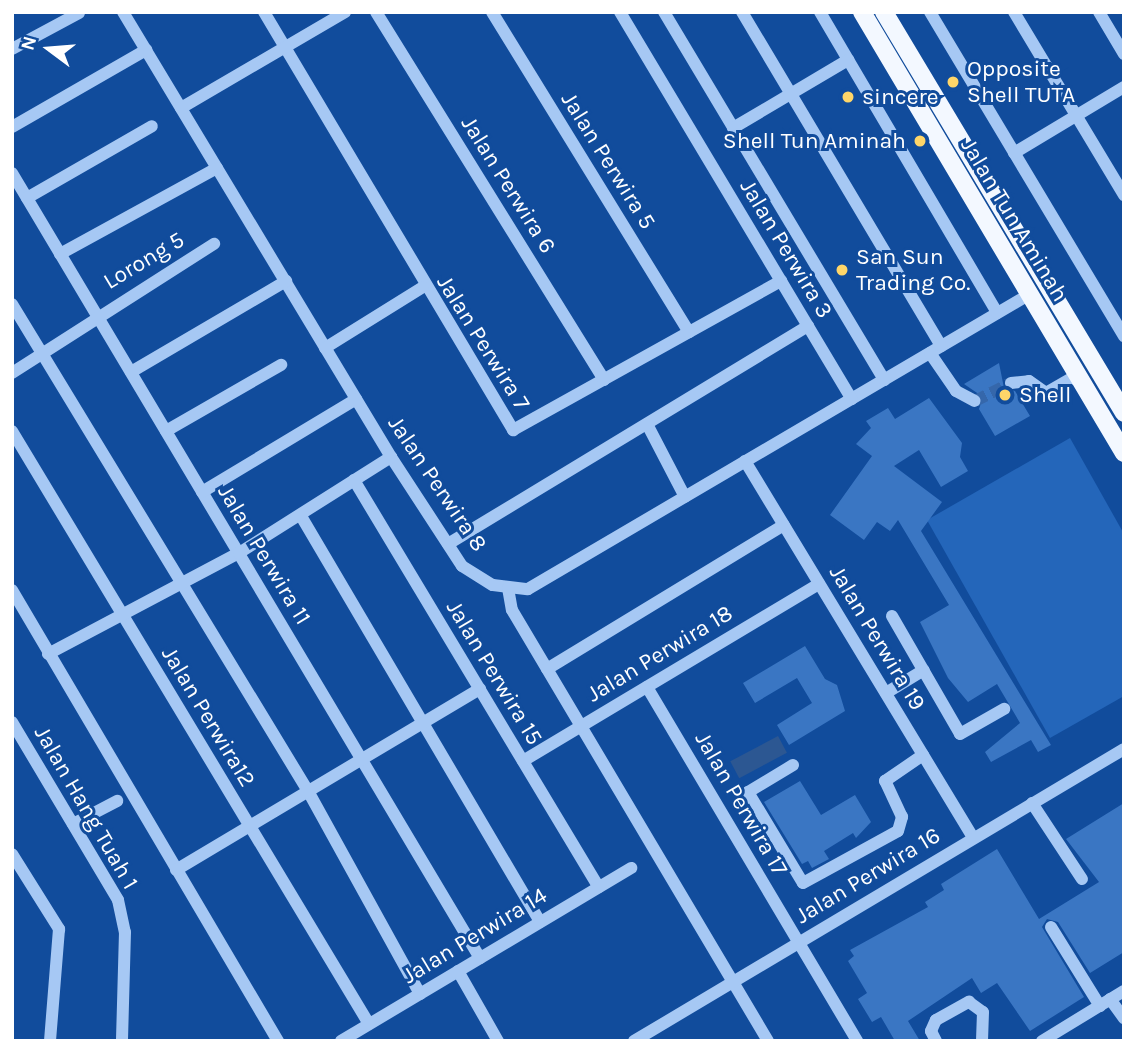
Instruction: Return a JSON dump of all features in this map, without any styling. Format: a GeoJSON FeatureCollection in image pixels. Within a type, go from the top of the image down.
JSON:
{"type":"FeatureCollection","features":[{"type":"Feature","properties":{"kind":"main road","name":"Jalan Tun Aminah"},"geometry":{"type":"LineString","coordinates":[[862,12],[1124,453]]}},
{"type":"Feature","properties":{"kind":"main road","name":"Jalan Tun Aminah"},"geometry":{"type":"LineString","coordinates":[[884,12],[1124,413]]}},
{"type":"Feature","properties":{"kind":"street","name":"Jalan Perwira 8"},"geometry":{"type":"LineString","coordinates":[[123,12],[391,457],[462,566],[508,588]]}},
{"type":"Feature","properties":{"kind":"street","name":"Jalan Perwira 7"},"geometry":{"type":"LineString","coordinates":[[264,12],[424,287],[513,430],[781,281]]}},
{"type":"Feature","properties":{"kind":"street"},"geometry":{"type":"LineString","coordinates":[[181,108],[345,12]]}},
{"type":"Feature","properties":{"kind":"street","name":"Jalan Perwira 6"},"geometry":{"type":"LineString","coordinates":[[376,12],[604,380]]}},
{"type":"Feature","properties":{"kind":"street","name":"Jalan Perwira 5"},"geometry":{"type":"LineString","coordinates":[[492,12],[689,332]]}},
{"type":"Feature","properties":{"kind":"street","name":"Jalan Perwira 3"},"geometry":{"type":"LineString","coordinates":[[620,12],[852,399]]}},
{"type":"Feature","properties":{"kind":"street"},"geometry":{"type":"LineString","coordinates":[[664,12],[884,380]]}},
{"type":"Feature","properties":{"kind":"street"},"geometry":{"type":"LineString","coordinates":[[742,12],[936,349],[956,391],[975,401]]}},
{"type":"Feature","properties":{"kind":"street"},"geometry":{"type":"LineString","coordinates":[[820,12],[997,313]]}},
{"type":"Feature","properties":{"kind":"street"},"geometry":{"type":"LineString","coordinates":[[930,12],[1124,336]]}},
{"type":"Feature","properties":{"kind":"street"},"geometry":{"type":"LineString","coordinates":[[1014,12],[1124,194]]}},
{"type":"Feature","properties":{"kind":"street"},"geometry":{"type":"LineString","coordinates":[[1099,12],[1123,51]]}},
{"type":"Feature","properties":{"kind":"street"},"geometry":{"type":"LineString","coordinates":[[12,48],[79,13]]}},
{"type":"Feature","properties":{"kind":"street"},"geometry":{"type":"LineString","coordinates":[[12,127],[146,50]]}},
{"type":"Feature","properties":{"kind":"street"},"geometry":{"type":"LineString","coordinates":[[733,128],[848,60]]}},
{"type":"Feature","properties":{"kind":"street"},"geometry":{"type":"LineString","coordinates":[[1014,153],[1124,87]]}},
{"type":"Feature","properties":{"kind":"street"},"geometry":{"type":"LineString","coordinates":[[27,198],[152,126]]}},
{"type":"Feature","properties":{"kind":"street"},"geometry":{"type":"LineString","coordinates":[[60,254],[217,168]]}},
{"type":"Feature","properties":{"kind":"street","name":"Jalan Perwira 11"},"geometry":{"type":"LineString","coordinates":[[12,173],[480,958]]}},
{"type":"Feature","properties":{"kind":"street","name":"Lorong 5"},"geometry":{"type":"LineString","coordinates":[[12,373],[96,314],[214,244]]}},
{"type":"Feature","properties":{"kind":"street"},"geometry":{"type":"LineString","coordinates":[[131,372],[285,281]]}},
{"type":"Feature","properties":{"kind":"street"},"geometry":{"type":"LineString","coordinates":[[326,348],[424,287]]}},
{"type":"Feature","properties":{"kind":"street"},"geometry":{"type":"LineString","coordinates":[[768,1041],[512,610],[508,588],[528,589],[1030,294]]}},
{"type":"Feature","properties":{"kind":"street"},"geometry":{"type":"LineString","coordinates":[[12,304],[308,791],[420,993]]}},
{"type":"Feature","properties":{"kind":"street"},"geometry":{"type":"LineString","coordinates":[[448,544],[808,326]]}},
{"type":"Feature","properties":{"kind":"street"},"geometry":{"type":"LineString","coordinates":[[166,431],[281,365]]}},
{"type":"Feature","properties":{"kind":"street"},"geometry":{"type":"LineString","coordinates":[[1010,383],[1029,380],[1046,393],[1076,376]]}},
{"type":"Feature","properties":{"kind":"street"},"geometry":{"type":"LineString","coordinates":[[202,492],[356,399]]}},
{"type":"Feature","properties":{"kind":"street"},"geometry":{"type":"LineString","coordinates":[[647,424],[685,497]]}},
{"type":"Feature","properties":{"kind":"street","name":"Jalan Perwira12"},"geometry":{"type":"LineString","coordinates":[[12,431],[369,1024]]}},
{"type":"Feature","properties":{"kind":"street"},"geometry":{"type":"LineString","coordinates":[[48,654],[239,553],[391,457]]}},
{"type":"Feature","properties":{"kind":"street","name":"Jalan Perwira 19"},"geometry":{"type":"LineString","coordinates":[[745,461],[973,837]]}},
{"type":"Feature","properties":{"kind":"street","name":"Jalan Perwira 15"},"geometry":{"type":"LineString","coordinates":[[354,480],[599,887]]}},
{"type":"Feature","properties":{"kind":"street"},"geometry":{"type":"LineString","coordinates":[[301,516],[421,724],[540,922]]}},
{"type":"Feature","properties":{"kind":"street"},"geometry":{"type":"LineString","coordinates":[[547,668],[784,525]]}},
{"type":"Feature","properties":{"kind":"street","name":"Jalan Perwira 18"},"geometry":{"type":"LineString","coordinates":[[523,761],[820,584]]}},
{"type":"Feature","properties":{"kind":"street"},"geometry":{"type":"LineString","coordinates":[[12,590],[278,1041]]}},
{"type":"Feature","properties":{"kind":"street"},"geometry":{"type":"LineString","coordinates":[[892,616],[961,734],[1004,709]]}},
{"type":"Feature","properties":{"kind":"street"},"geometry":{"type":"LineString","coordinates":[[886,693],[924,670]]}},
{"type":"Feature","properties":{"kind":"street","name":"Jalan Perwira 17"},"geometry":{"type":"LineString","coordinates":[[647,687],[857,1041]]}},
{"type":"Feature","properties":{"kind":"street"},"geometry":{"type":"LineString","coordinates":[[176,870],[480,689]]}},
{"type":"Feature","properties":{"kind":"street","name":"Jalan Hang Tuah 1"},"geometry":{"type":"LineString","coordinates":[[12,722],[121,911],[122,1041]]}},
{"type":"Feature","properties":{"kind":"street","name":"Jalan Perwira 16"},"geometry":{"type":"LineString","coordinates":[[634,1041],[1124,749]]}},
{"type":"Feature","properties":{"kind":"street"},"geometry":{"type":"LineString","coordinates":[[793,765],[748,792],[803,883],[898,831],[902,817],[885,781],[923,755]]}},
{"type":"Feature","properties":{"kind":"street"},"geometry":{"type":"LineString","coordinates":[[73,824],[117,801]]}},
{"type":"Feature","properties":{"kind":"street"},"geometry":{"type":"LineString","coordinates":[[1032,803],[1082,879]]}},
{"type":"Feature","properties":{"kind":"street"},"geometry":{"type":"LineString","coordinates":[[12,854],[59,929],[50,1041]]}},
{"type":"Feature","properties":{"kind":"street","name":"Jalan Perwira 14"},"geometry":{"type":"LineString","coordinates":[[341,1041],[631,868]]}},
{"type":"Feature","properties":{"kind":"street"},"geometry":{"type":"LineString","coordinates":[[1051,927],[1105,1002],[1124,1018]]}},
{"type":"Feature","properties":{"kind":"street"},"geometry":{"type":"LineString","coordinates":[[458,971],[498,1041]]}},
{"type":"Feature","properties":{"kind":"street"},"geometry":{"type":"LineString","coordinates":[[1042,1041],[1124,991]]}},
{"type":"Feature","properties":{"kind":"street"},"geometry":{"type":"LineString","coordinates":[[936,1041],[931,1031],[936,1020],[969,1002],[983,1012],[982,1041]]}},
{"type":"Feature","properties":{"kind":"shaded area"},"geometry":{"type":"Polygon","coordinates":[[[1070,438],[1124,534],[1124,696],[1050,738],[927,520],[1070,438]]]}},
{"type":"Feature","properties":{"kind":"shaded area"},"geometry":{"type":"Polygon","coordinates":[[[778,736],[787,753],[739,778],[730,761],[778,736]]]}},
{"type":"Feature","properties":{"kind":"building"},"geometry":{"type":"Polygon","coordinates":[[[999,363],[1004,388],[1015,391],[1030,416],[995,436],[979,409],[983,397],[964,384],[999,363]]]}},
{"type":"Feature","properties":{"kind":"building"},"geometry":{"type":"Polygon","coordinates":[[[929,398],[962,443],[960,457],[968,471],[941,487],[919,450],[894,466],[942,502],[921,531],[1051,745],[1038,752],[1031,740],[991,762],[985,752],[1020,723],[997,684],[968,702],[948,678],[920,622],[949,605],[898,520],[890,531],[877,522],[864,540],[830,515],[872,456],[856,444],[871,428],[866,421],[888,408],[895,419],[929,398]]]}},
{"type":"Feature","properties":{"kind":"building"},"geometry":{"type":"Polygon","coordinates":[[[805,646],[825,679],[837,685],[845,711],[789,745],[777,725],[812,703],[797,678],[755,703],[743,683],[805,646]]]}},
{"type":"Feature","properties":{"kind":"building"},"geometry":{"type":"Polygon","coordinates":[[[800,781],[821,815],[855,795],[871,822],[856,838],[853,833],[824,851],[829,859],[812,868],[808,861],[802,864],[764,802],[800,781]]]}},
{"type":"Feature","properties":{"kind":"building"},"geometry":{"type":"Polygon","coordinates":[[[1124,803],[1124,952],[1090,973],[1058,922],[1047,919],[1042,927],[1084,997],[1030,1031],[997,983],[981,993],[972,978],[908,1021],[920,1041],[895,1041],[881,1017],[872,1022],[858,999],[867,993],[848,961],[854,956],[850,950],[928,907],[925,902],[944,890],[941,884],[997,849],[1039,919],[1099,882],[1066,839],[1124,803]]]}},
{"type":"Feature","properties":{"kind":"tunnel"},"geometry":{"type":"LineString","coordinates":[[975,401],[1011,383]]}},
{"type":"Feature","properties":{"kind":"place","name":"Opposite Shell TUTA"},"geometry":{"type":"Point","coordinates":[953,82]}},
{"type":"Feature","properties":{"kind":"place","name":"sincere"},"geometry":{"type":"Point","coordinates":[848,97]}},
{"type":"Feature","properties":{"kind":"place","name":"Shell Tun Aminah"},"geometry":{"type":"Point","coordinates":[920,141]}},
{"type":"Feature","properties":{"kind":"place","name":"San Sun Trading Co."},"geometry":{"type":"Point","coordinates":[842,270]}},
{"type":"Feature","properties":{"kind":"place","name":"Shell"},"geometry":{"type":"Point","coordinates":[1005,395]}}]}
